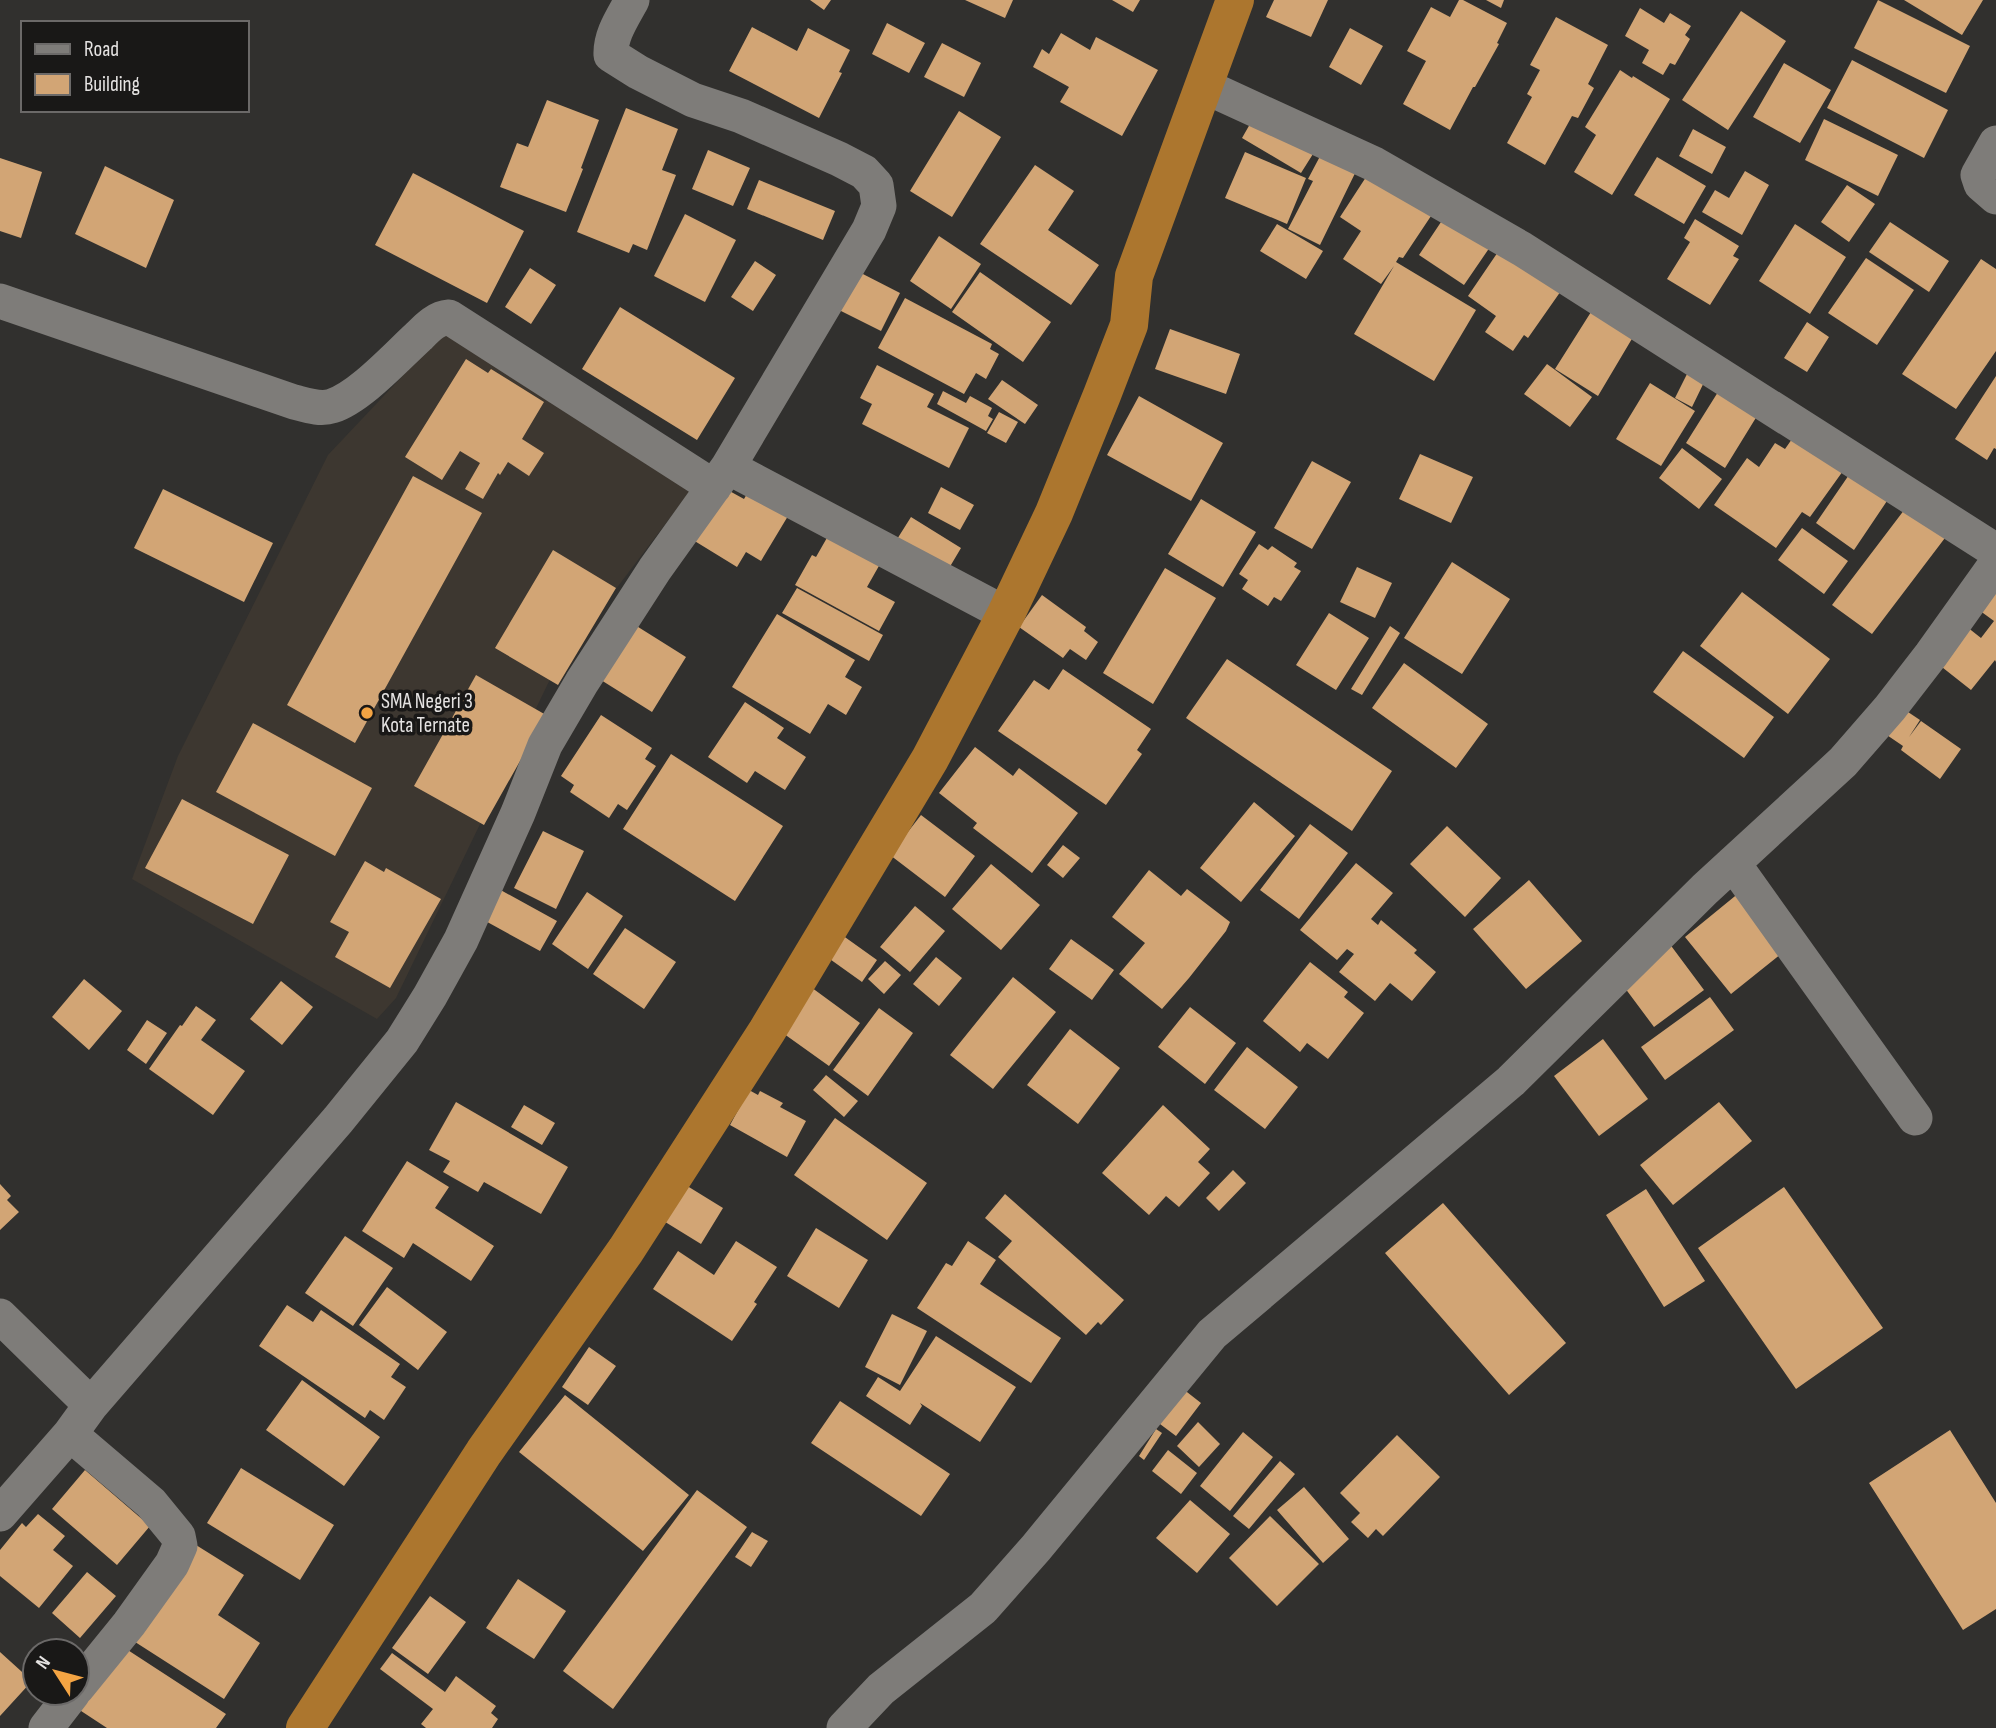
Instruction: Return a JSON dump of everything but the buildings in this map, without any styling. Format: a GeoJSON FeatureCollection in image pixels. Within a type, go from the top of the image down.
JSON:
{"type":"FeatureCollection","features":[{"type":"Feature","properties":{"kind":"highway"},"geometry":{"type":"LineString","coordinates":[[305,1728],[484,1452],[626,1250],[767,1031],[930,759],[1006,614],[1054,513],[1129,325],[1134,276],[1235,0]]}},
{"type":"Feature","properties":{"kind":"street"},"geometry":{"type":"LineString","coordinates":[[0,1514],[338,1120],[402,1041],[461,940],[518,813],[545,745],[654,569],[721,477],[869,230],[879,206],[876,185],[864,172],[741,116],[693,100],[611,55],[611,45],[625,13]]}},
{"type":"Feature","properties":{"kind":"street"},"geometry":{"type":"LineString","coordinates":[[1204,86],[1374,164],[1522,249],[1996,551]]}},
{"type":"Feature","properties":{"kind":"street"},"geometry":{"type":"LineString","coordinates":[[1996,143],[1979,175],[1982,184],[1996,197]]}},
{"type":"Feature","properties":{"kind":"street"},"geometry":{"type":"LineString","coordinates":[[0,301],[294,402],[317,407],[331,407],[349,397],[429,326],[440,318],[449,317],[721,477],[1006,614]]}},
{"type":"Feature","properties":{"kind":"street"},"geometry":{"type":"LineString","coordinates":[[844,1728],[881,1689],[983,1608],[1036,1548],[1212,1334],[1511,1081],[1733,863],[1843,762],[1931,655],[1996,564]]}},
{"type":"Feature","properties":{"kind":"street"},"geometry":{"type":"LineString","coordinates":[[1733,863],[1915,1118]]}},
{"type":"Feature","properties":{"kind":"street"},"geometry":{"type":"LineString","coordinates":[[0,1316],[91,1405]]}},
{"type":"Feature","properties":{"kind":"street"},"geometry":{"type":"LineString","coordinates":[[69,1434],[150,1503],[178,1536],[180,1546],[172,1564],[91,1671]]}},
{"type":"Feature","properties":{"kind":"street"},"geometry":{"type":"LineString","coordinates":[[46,1728],[62,1707]]}},
{"type":"Feature","properties":{"kind":"shaded area","name":"SMA Negeri 3 Kota Ternate"},"geometry":{"type":"Polygon","coordinates":[[[445,331],[692,489],[555,669],[396,998],[377,1019],[132,879],[178,756],[328,455],[445,331]]]}},
{"type":"Feature","properties":{"kind":"place","name":"SMA Negeri 3 Kota Ternate"},"geometry":{"type":"Point","coordinates":[367,713]}}]}
